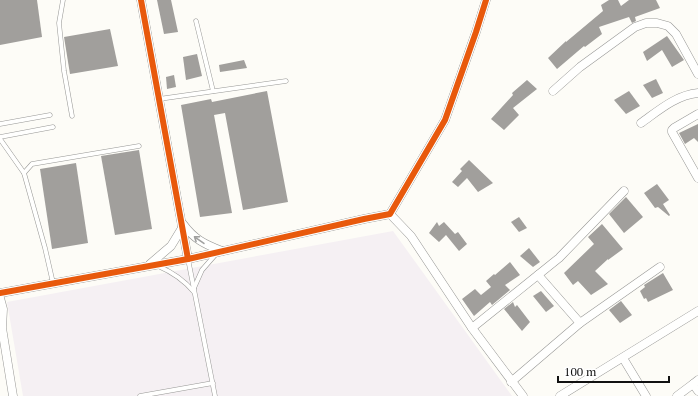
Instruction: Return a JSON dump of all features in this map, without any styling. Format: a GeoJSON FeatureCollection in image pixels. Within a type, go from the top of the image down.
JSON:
{"type":"FeatureCollection","features":[{"type":"Feature","properties":{"kind":"street"},"geometry":{"type":"LineString","coordinates":[[141,0],[188,259]]}},
{"type":"Feature","properties":{"kind":"street"},"geometry":{"type":"LineString","coordinates":[[0,293],[188,259],[390,214],[445,120],[486,0]]}},
{"type":"Feature","properties":{"kind":"street"},"geometry":{"type":"LineString","coordinates":[[553,91],[586,62],[635,27],[646,23],[657,23],[668,26],[676,34],[698,74]]}},
{"type":"Feature","properties":{"kind":"street"},"geometry":{"type":"LineString","coordinates":[[641,123],[683,96],[698,93]]}},
{"type":"Feature","properties":{"kind":"street"},"geometry":{"type":"LineString","coordinates":[[698,114],[672,130],[698,178]]}},
{"type":"Feature","properties":{"kind":"street"},"geometry":{"type":"LineString","coordinates":[[472,328],[558,258],[624,191]]}},
{"type":"Feature","properties":{"kind":"street"},"geometry":{"type":"LineString","coordinates":[[390,214],[411,236],[472,328],[523,396]]}},
{"type":"Feature","properties":{"kind":"street"},"geometry":{"type":"LineString","coordinates":[[182,225],[196,239],[220,251]]}},
{"type":"Feature","properties":{"kind":"street"},"geometry":{"type":"LineString","coordinates":[[151,265],[171,246],[182,225]]}},
{"type":"Feature","properties":{"kind":"street"},"geometry":{"type":"LineString","coordinates":[[511,382],[580,323],[660,267]]}},
{"type":"Feature","properties":{"kind":"street"},"geometry":{"type":"LineString","coordinates":[[538,275],[580,323]]}},
{"type":"Feature","properties":{"kind":"street"},"geometry":{"type":"LineString","coordinates":[[0,298],[3,309],[1,326],[13,396]]}},
{"type":"Feature","properties":{"kind":"street"},"geometry":{"type":"LineString","coordinates":[[560,396],[698,311]]}},
{"type":"Feature","properties":{"kind":"street"},"geometry":{"type":"LineString","coordinates":[[622,358],[646,396]]}},
{"type":"Feature","properties":{"kind":"street"},"geometry":{"type":"LineString","coordinates":[[677,396],[696,382],[698,392]]}},
{"type":"Feature","properties":{"kind":"lane"},"geometry":{"type":"LineString","coordinates":[[62,0],[59,23],[64,71],[72,116]]}},
{"type":"Feature","properties":{"kind":"lane"},"geometry":{"type":"LineString","coordinates":[[196,21],[213,91]]}},
{"type":"Feature","properties":{"kind":"lane"},"geometry":{"type":"LineString","coordinates":[[159,100],[286,81]]}},
{"type":"Feature","properties":{"kind":"lane"},"geometry":{"type":"LineString","coordinates":[[0,124],[50,115]]}},
{"type":"Feature","properties":{"kind":"lane"},"geometry":{"type":"LineString","coordinates":[[53,128],[0,138],[24,173],[45,248],[53,284]]}},
{"type":"Feature","properties":{"kind":"lane"},"geometry":{"type":"LineString","coordinates":[[24,173],[32,164],[139,146]]}},
{"type":"Feature","properties":{"kind":"lane"},"geometry":{"type":"LineString","coordinates":[[194,291],[202,270],[220,251]]}},
{"type":"Feature","properties":{"kind":"lane"},"geometry":{"type":"LineString","coordinates":[[188,259],[215,396]]}},
{"type":"Feature","properties":{"kind":"lane"},"geometry":{"type":"LineString","coordinates":[[151,265],[166,269],[175,274],[194,291]]}},
{"type":"Feature","properties":{"kind":"lane"},"geometry":{"type":"LineString","coordinates":[[140,396],[213,383]]}},
{"type":"Feature","properties":{"kind":"shaded area"},"geometry":{"type":"Polygon","coordinates":[[[393,231],[512,396],[23,396],[7,302],[393,231]]]}},
{"type":"Feature","properties":{"kind":"building"},"geometry":{"type":"Polygon","coordinates":[[[0,0],[37,0],[42,37],[0,45],[0,0]]]}},
{"type":"Feature","properties":{"kind":"building"},"geometry":{"type":"Polygon","coordinates":[[[157,0],[171,0],[178,32],[164,34],[157,0]]]}},
{"type":"Feature","properties":{"kind":"building"},"geometry":{"type":"Polygon","coordinates":[[[609,0],[618,0],[621,6],[629,0],[656,0],[660,8],[635,17],[636,21],[632,23],[629,17],[599,27],[602,34],[585,47],[584,46],[557,69],[548,58],[566,41],[603,11],[601,5],[609,0]]]}},
{"type":"Feature","properties":{"kind":"building"},"geometry":{"type":"Polygon","coordinates":[[[110,29],[118,66],[70,74],[64,37],[110,29]]]}},
{"type":"Feature","properties":{"kind":"building"},"geometry":{"type":"Polygon","coordinates":[[[667,36],[684,60],[672,67],[662,50],[647,61],[643,52],[667,36]]]}},
{"type":"Feature","properties":{"kind":"building"},"geometry":{"type":"Polygon","coordinates":[[[197,54],[202,76],[186,80],[183,57],[197,54]]]}},
{"type":"Feature","properties":{"kind":"building"},"geometry":{"type":"Polygon","coordinates":[[[244,60],[247,68],[220,72],[219,65],[244,60]]]}},
{"type":"Feature","properties":{"kind":"building"},"geometry":{"type":"Polygon","coordinates":[[[174,75],[176,87],[167,89],[166,77],[174,75]]]}},
{"type":"Feature","properties":{"kind":"building"},"geometry":{"type":"Polygon","coordinates":[[[656,79],[663,93],[652,98],[643,85],[656,79]]]}},
{"type":"Feature","properties":{"kind":"building"},"geometry":{"type":"Polygon","coordinates":[[[527,80],[537,89],[513,108],[519,115],[504,130],[491,119],[513,95],[512,93],[527,80]]]}},
{"type":"Feature","properties":{"kind":"building"},"geometry":{"type":"Polygon","coordinates":[[[267,91],[288,202],[243,210],[225,113],[214,115],[232,213],[200,217],[181,105],[211,99],[212,102],[267,91]]]}},
{"type":"Feature","properties":{"kind":"building"},"geometry":{"type":"Polygon","coordinates":[[[629,91],[640,106],[626,114],[614,100],[629,91]]]}},
{"type":"Feature","properties":{"kind":"building"},"geometry":{"type":"Polygon","coordinates":[[[698,124],[698,142],[694,138],[685,144],[679,133],[698,124]]]}},
{"type":"Feature","properties":{"kind":"building"},"geometry":{"type":"Polygon","coordinates":[[[139,150],[152,229],[115,235],[101,156],[139,150]]]}},
{"type":"Feature","properties":{"kind":"building"},"geometry":{"type":"Polygon","coordinates":[[[469,160],[493,183],[478,192],[467,178],[458,187],[452,182],[462,171],[460,169],[469,160]]]}},
{"type":"Feature","properties":{"kind":"building"},"geometry":{"type":"Polygon","coordinates":[[[76,163],[88,243],[52,249],[40,169],[76,163]]]}},
{"type":"Feature","properties":{"kind":"building"},"geometry":{"type":"Polygon","coordinates":[[[657,184],[669,200],[663,204],[670,215],[669,216],[658,207],[655,208],[644,193],[657,184]]]}},
{"type":"Feature","properties":{"kind":"building"},"geometry":{"type":"Polygon","coordinates":[[[626,197],[643,217],[624,233],[609,214],[626,197]]]}},
{"type":"Feature","properties":{"kind":"building"},"geometry":{"type":"Polygon","coordinates":[[[519,217],[527,228],[519,232],[511,222],[519,217]]]}},
{"type":"Feature","properties":{"kind":"building"},"geometry":{"type":"Polygon","coordinates":[[[437,222],[439,226],[444,222],[455,234],[458,232],[467,244],[459,251],[446,235],[439,242],[429,233],[437,222]]]}},
{"type":"Feature","properties":{"kind":"building"},"geometry":{"type":"Polygon","coordinates":[[[602,224],[623,249],[608,259],[595,271],[608,284],[591,295],[578,281],[573,285],[564,273],[594,244],[588,237],[602,224]]]}},
{"type":"Feature","properties":{"kind":"building"},"geometry":{"type":"Polygon","coordinates":[[[529,248],[540,262],[533,267],[520,256],[529,248]]]}},
{"type":"Feature","properties":{"kind":"building"},"geometry":{"type":"Polygon","coordinates":[[[510,262],[520,275],[505,285],[510,290],[492,305],[490,302],[474,316],[462,299],[475,289],[481,295],[491,287],[486,281],[510,262]]]}},
{"type":"Feature","properties":{"kind":"building"},"geometry":{"type":"Polygon","coordinates":[[[663,273],[673,290],[648,302],[646,298],[644,299],[640,291],[645,287],[644,285],[663,273]]]}},
{"type":"Feature","properties":{"kind":"building"},"geometry":{"type":"Polygon","coordinates":[[[541,291],[554,306],[546,312],[533,296],[541,291]]]}},
{"type":"Feature","properties":{"kind":"building"},"geometry":{"type":"Polygon","coordinates":[[[621,301],[632,315],[620,323],[609,310],[621,301]]]}},
{"type":"Feature","properties":{"kind":"building"},"geometry":{"type":"Polygon","coordinates":[[[513,302],[515,307],[517,305],[530,322],[522,331],[504,309],[513,302]]]}},
{"type":"Feature","properties":{"kind":"cycle path"},"geometry":{"type":"LineString","coordinates":[[141,0],[188,259]]}},
{"type":"Feature","properties":{"kind":"cycle path"},"geometry":{"type":"LineString","coordinates":[[0,293],[188,259],[390,214],[445,120],[486,0]]}}]}
